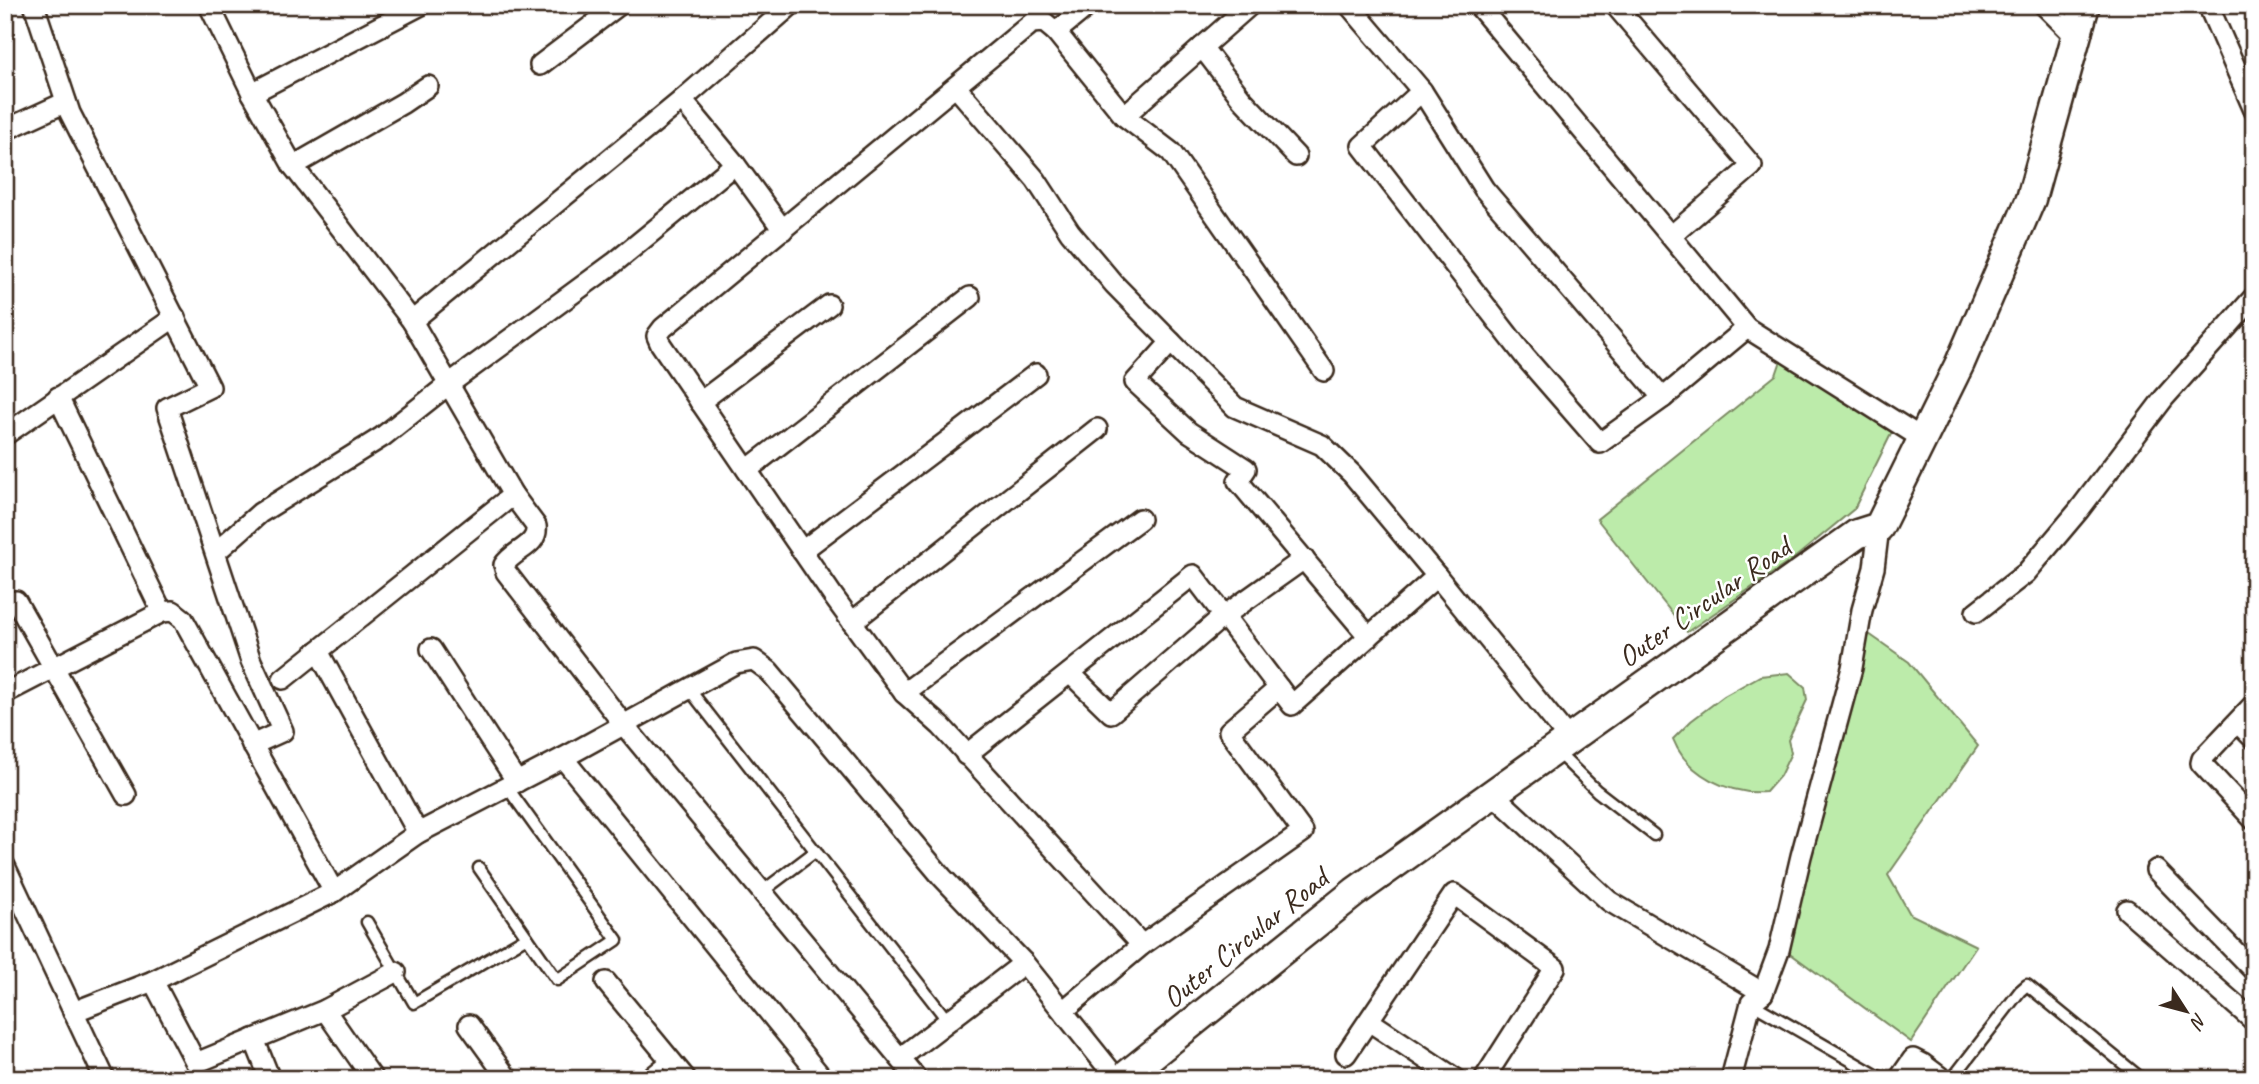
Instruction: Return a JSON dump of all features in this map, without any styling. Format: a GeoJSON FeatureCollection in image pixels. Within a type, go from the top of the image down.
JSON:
{"type":"FeatureCollection","features":[{"type":"Feature","properties":{"kind":"main road"},"geometry":{"type":"LineString","coordinates":[[1879,527],[1960,363],[2031,199],[2085,5]]}},
{"type":"Feature","properties":{"kind":"main road","name":"Outer Circular Road"},"geometry":{"type":"LineString","coordinates":[[1119,1079],[1355,892],[1857,534],[1879,527]]}},
{"type":"Feature","properties":{"kind":"street"},"geometry":{"type":"LineString","coordinates":[[34,5],[66,102],[210,387],[167,408],[251,661],[283,731],[252,745]]}},
{"type":"Feature","properties":{"kind":"street"},"geometry":{"type":"LineString","coordinates":[[209,5],[252,93],[293,166],[412,321],[513,495],[536,526],[534,540],[508,558],[504,565],[506,572],[624,724],[917,1079]]}},
{"type":"Feature","properties":{"kind":"street"},"geometry":{"type":"LineString","coordinates":[[252,93],[421,5]]}},
{"type":"Feature","properties":{"kind":"street"},"geometry":{"type":"LineString","coordinates":[[540,65],[619,5]]}},
{"type":"Feature","properties":{"kind":"street"},"geometry":{"type":"LineString","coordinates":[[412,321],[682,100],[791,5]]}},
{"type":"Feature","properties":{"kind":"street"},"geometry":{"type":"LineString","coordinates":[[1124,116],[1250,5]]}},
{"type":"Feature","properties":{"kind":"street"},"geometry":{"type":"LineString","coordinates":[[1349,5],[1422,91],[1484,189],[1662,398]]}},
{"type":"Feature","properties":{"kind":"street"},"geometry":{"type":"LineString","coordinates":[[1478,5],[1747,328],[1923,439]]}},
{"type":"Feature","properties":{"kind":"street"},"geometry":{"type":"LineString","coordinates":[[1615,5],[1752,166],[1671,236]]}},
{"type":"Feature","properties":{"kind":"street"},"geometry":{"type":"LineString","coordinates":[[2044,5],[2076,37]]}},
{"type":"Feature","properties":{"kind":"street"},"geometry":{"type":"LineString","coordinates":[[2208,5],[2254,110]]}},
{"type":"Feature","properties":{"kind":"street"},"geometry":{"type":"LineString","coordinates":[[1056,32],[1085,7]]}},
{"type":"Feature","properties":{"kind":"street"},"geometry":{"type":"LineString","coordinates":[[1142,945],[941,726],[904,693],[802,551],[657,336],[663,328],[1032,23],[1044,22],[1056,32],[1124,116],[1171,152],[1324,371]]}},
{"type":"Feature","properties":{"kind":"street"},"geometry":{"type":"LineString","coordinates":[[1202,47],[1242,99],[1296,156]]}},
{"type":"Feature","properties":{"kind":"street"},"geometry":{"type":"LineString","coordinates":[[293,166],[428,86]]}},
{"type":"Feature","properties":{"kind":"street"},"geometry":{"type":"LineString","coordinates":[[956,87],[1036,180],[1070,232],[1114,285],[1235,407],[1322,444],[1352,474],[1437,576],[1562,744]]}},
{"type":"Feature","properties":{"kind":"street"},"geometry":{"type":"LineString","coordinates":[[1422,91],[1362,146],[1526,358],[1600,443],[1662,398],[1747,328]]}},
{"type":"Feature","properties":{"kind":"street"},"geometry":{"type":"LineString","coordinates":[[682,100],[735,164],[783,230]]}},
{"type":"Feature","properties":{"kind":"street"},"geometry":{"type":"LineString","coordinates":[[5,130],[66,102]]}},
{"type":"Feature","properties":{"kind":"street"},"geometry":{"type":"LineString","coordinates":[[216,552],[260,513],[382,437],[449,384],[614,263],[735,164]]}},
{"type":"Feature","properties":{"kind":"street"},"geometry":{"type":"LineString","coordinates":[[747,470],[970,297]]}},
{"type":"Feature","properties":{"kind":"street"},"geometry":{"type":"LineString","coordinates":[[1976,612],[2026,573],[2079,510],[2164,398],[2254,297]]}},
{"type":"Feature","properties":{"kind":"street"},"geometry":{"type":"LineString","coordinates":[[700,402],[829,305]]}},
{"type":"Feature","properties":{"kind":"street"},"geometry":{"type":"LineString","coordinates":[[5,435],[175,317]]}},
{"type":"Feature","properties":{"kind":"street"},"geometry":{"type":"LineString","coordinates":[[1171,342],[1135,382],[1189,432],[1246,470],[1238,481],[1369,637]]}},
{"type":"Feature","properties":{"kind":"street"},"geometry":{"type":"LineString","coordinates":[[802,551],[1036,374]]}},
{"type":"Feature","properties":{"kind":"street"},"geometry":{"type":"LineString","coordinates":[[58,397],[162,612]]}},
{"type":"Feature","properties":{"kind":"street"},"geometry":{"type":"LineString","coordinates":[[852,622],[1097,429]]}},
{"type":"Feature","properties":{"kind":"street"},"geometry":{"type":"LineString","coordinates":[[283,679],[513,495]]}},
{"type":"Feature","properties":{"kind":"street"},"geometry":{"type":"LineString","coordinates":[[904,693],[1140,519]]}},
{"type":"Feature","properties":{"kind":"street"},"geometry":{"type":"LineString","coordinates":[[1731,1079],[1757,998],[1779,950],[1801,856],[1852,668],[1862,610],[1874,568],[1879,527]]}},
{"type":"Feature","properties":{"kind":"street"},"geometry":{"type":"LineString","coordinates":[[1070,673],[1111,713],[1224,616],[1304,559]]}},
{"type":"Feature","properties":{"kind":"street"},"geometry":{"type":"LineString","coordinates":[[966,755],[1193,575],[1292,705],[1437,576]]}},
{"type":"Feature","properties":{"kind":"street"},"geometry":{"type":"LineString","coordinates":[[16,601],[126,795]]}},
{"type":"Feature","properties":{"kind":"street"},"geometry":{"type":"LineString","coordinates":[[5,694],[162,612],[173,611],[183,619],[334,892]]}},
{"type":"Feature","properties":{"kind":"street"},"geometry":{"type":"LineString","coordinates":[[432,649],[512,785]]}},
{"type":"Feature","properties":{"kind":"street"},"geometry":{"type":"LineString","coordinates":[[318,651],[418,833]]}},
{"type":"Feature","properties":{"kind":"street"},"geometry":{"type":"LineString","coordinates":[[73,1012],[153,981],[334,892],[418,833],[563,758],[736,663],[754,660],[769,671],[942,877],[1024,963],[1119,1079]]}},
{"type":"Feature","properties":{"kind":"street"},"geometry":{"type":"LineString","coordinates":[[1063,1012],[1142,945],[1303,832],[1229,731],[1279,688]]}},
{"type":"Feature","properties":{"kind":"street"},"geometry":{"type":"LineString","coordinates":[[2254,704],[2201,763],[2254,820]]}},
{"type":"Feature","properties":{"kind":"street"},"geometry":{"type":"LineString","coordinates":[[2238,723],[2254,739]]}},
{"type":"Feature","properties":{"kind":"street"},"geometry":{"type":"LineString","coordinates":[[563,758],[823,1079]]}},
{"type":"Feature","properties":{"kind":"street"},"geometry":{"type":"LineString","coordinates":[[1493,794],[1609,901],[1757,998]]}},
{"type":"Feature","properties":{"kind":"street"},"geometry":{"type":"LineString","coordinates":[[5,866],[105,1079]]}},
{"type":"Feature","properties":{"kind":"street"},"geometry":{"type":"LineString","coordinates":[[2156,870],[2254,971]]}},
{"type":"Feature","properties":{"kind":"street"},"geometry":{"type":"LineString","coordinates":[[1346,1054],[1454,894],[1555,968],[1484,1079]]}},
{"type":"Feature","properties":{"kind":"street"},"geometry":{"type":"LineString","coordinates":[[2127,910],[2254,1021]]}},
{"type":"Feature","properties":{"kind":"street"},"geometry":{"type":"LineString","coordinates":[[900,1058],[1024,963]]}},
{"type":"Feature","properties":{"kind":"street"},"geometry":{"type":"LineString","coordinates":[[153,981],[196,1063],[325,1010],[396,972]]}},
{"type":"Feature","properties":{"kind":"street"},"geometry":{"type":"LineString","coordinates":[[606,982],[686,1079]]}},
{"type":"Feature","properties":{"kind":"street"},"geometry":{"type":"LineString","coordinates":[[325,1010],[373,1079]]}},
{"type":"Feature","properties":{"kind":"street"},"geometry":{"type":"LineString","coordinates":[[1369,1021],[1456,1079]]}},
{"type":"Feature","properties":{"kind":"street"},"geometry":{"type":"LineString","coordinates":[[469,1025],[508,1079]]}},
{"type":"Feature","properties":{"kind":"street"},"geometry":{"type":"LineString","coordinates":[[254,1039],[270,1079]]}},
{"type":"Feature","properties":{"kind":"street"},"geometry":{"type":"LineString","coordinates":[[1899,1079],[1913,1059],[1943,1079]]}},
{"type":"Feature","properties":{"kind":"lane"},"geometry":{"type":"LineString","coordinates":[[689,689],[948,1021]]}},
{"type":"Feature","properties":{"kind":"lane"},"geometry":{"type":"LineString","coordinates":[[1562,744],[1597,791],[1654,835]]}},
{"type":"Feature","properties":{"kind":"lane"},"geometry":{"type":"LineString","coordinates":[[479,868],[557,981],[617,940],[512,785]]}},
{"type":"Feature","properties":{"kind":"lane"},"geometry":{"type":"LineString","coordinates":[[763,891],[816,850]]}},
{"type":"Feature","properties":{"kind":"lane"},"geometry":{"type":"LineString","coordinates":[[367,922],[414,1003],[527,937]]}},
{"type":"Feature","properties":{"kind":"lane"},"geometry":{"type":"LineString","coordinates":[[1952,1079],[2027,985],[2142,1079]]}},
{"type":"Feature","properties":{"kind":"lane"},"geometry":{"type":"LineString","coordinates":[[1757,998],[1883,1079]]}},
{"type":"Feature","properties":{"kind":"lane"},"geometry":{"type":"LineString","coordinates":[[643,1079],[669,1058]]}},
{"type":"Feature","properties":{"kind":"green space"},"geometry":{"type":"Polygon","coordinates":[[[1784,352],[1895,426],[1854,509],[1792,560],[1687,632],[1597,519],[1776,375],[1784,352]]]}},
{"type":"Feature","properties":{"kind":"green space"},"geometry":{"type":"Polygon","coordinates":[[[1869,634],[1909,662],[1978,746],[1888,875],[1910,914],[1976,946],[1911,1042],[1787,951],[1869,634]]]}},
{"type":"Feature","properties":{"kind":"green space"},"geometry":{"type":"Polygon","coordinates":[[[1789,673],[1805,687],[1807,700],[1788,740],[1791,753],[1780,776],[1766,792],[1724,786],[1699,772],[1679,752],[1673,739],[1691,721],[1724,696],[1760,676],[1789,673]]]}}]}
